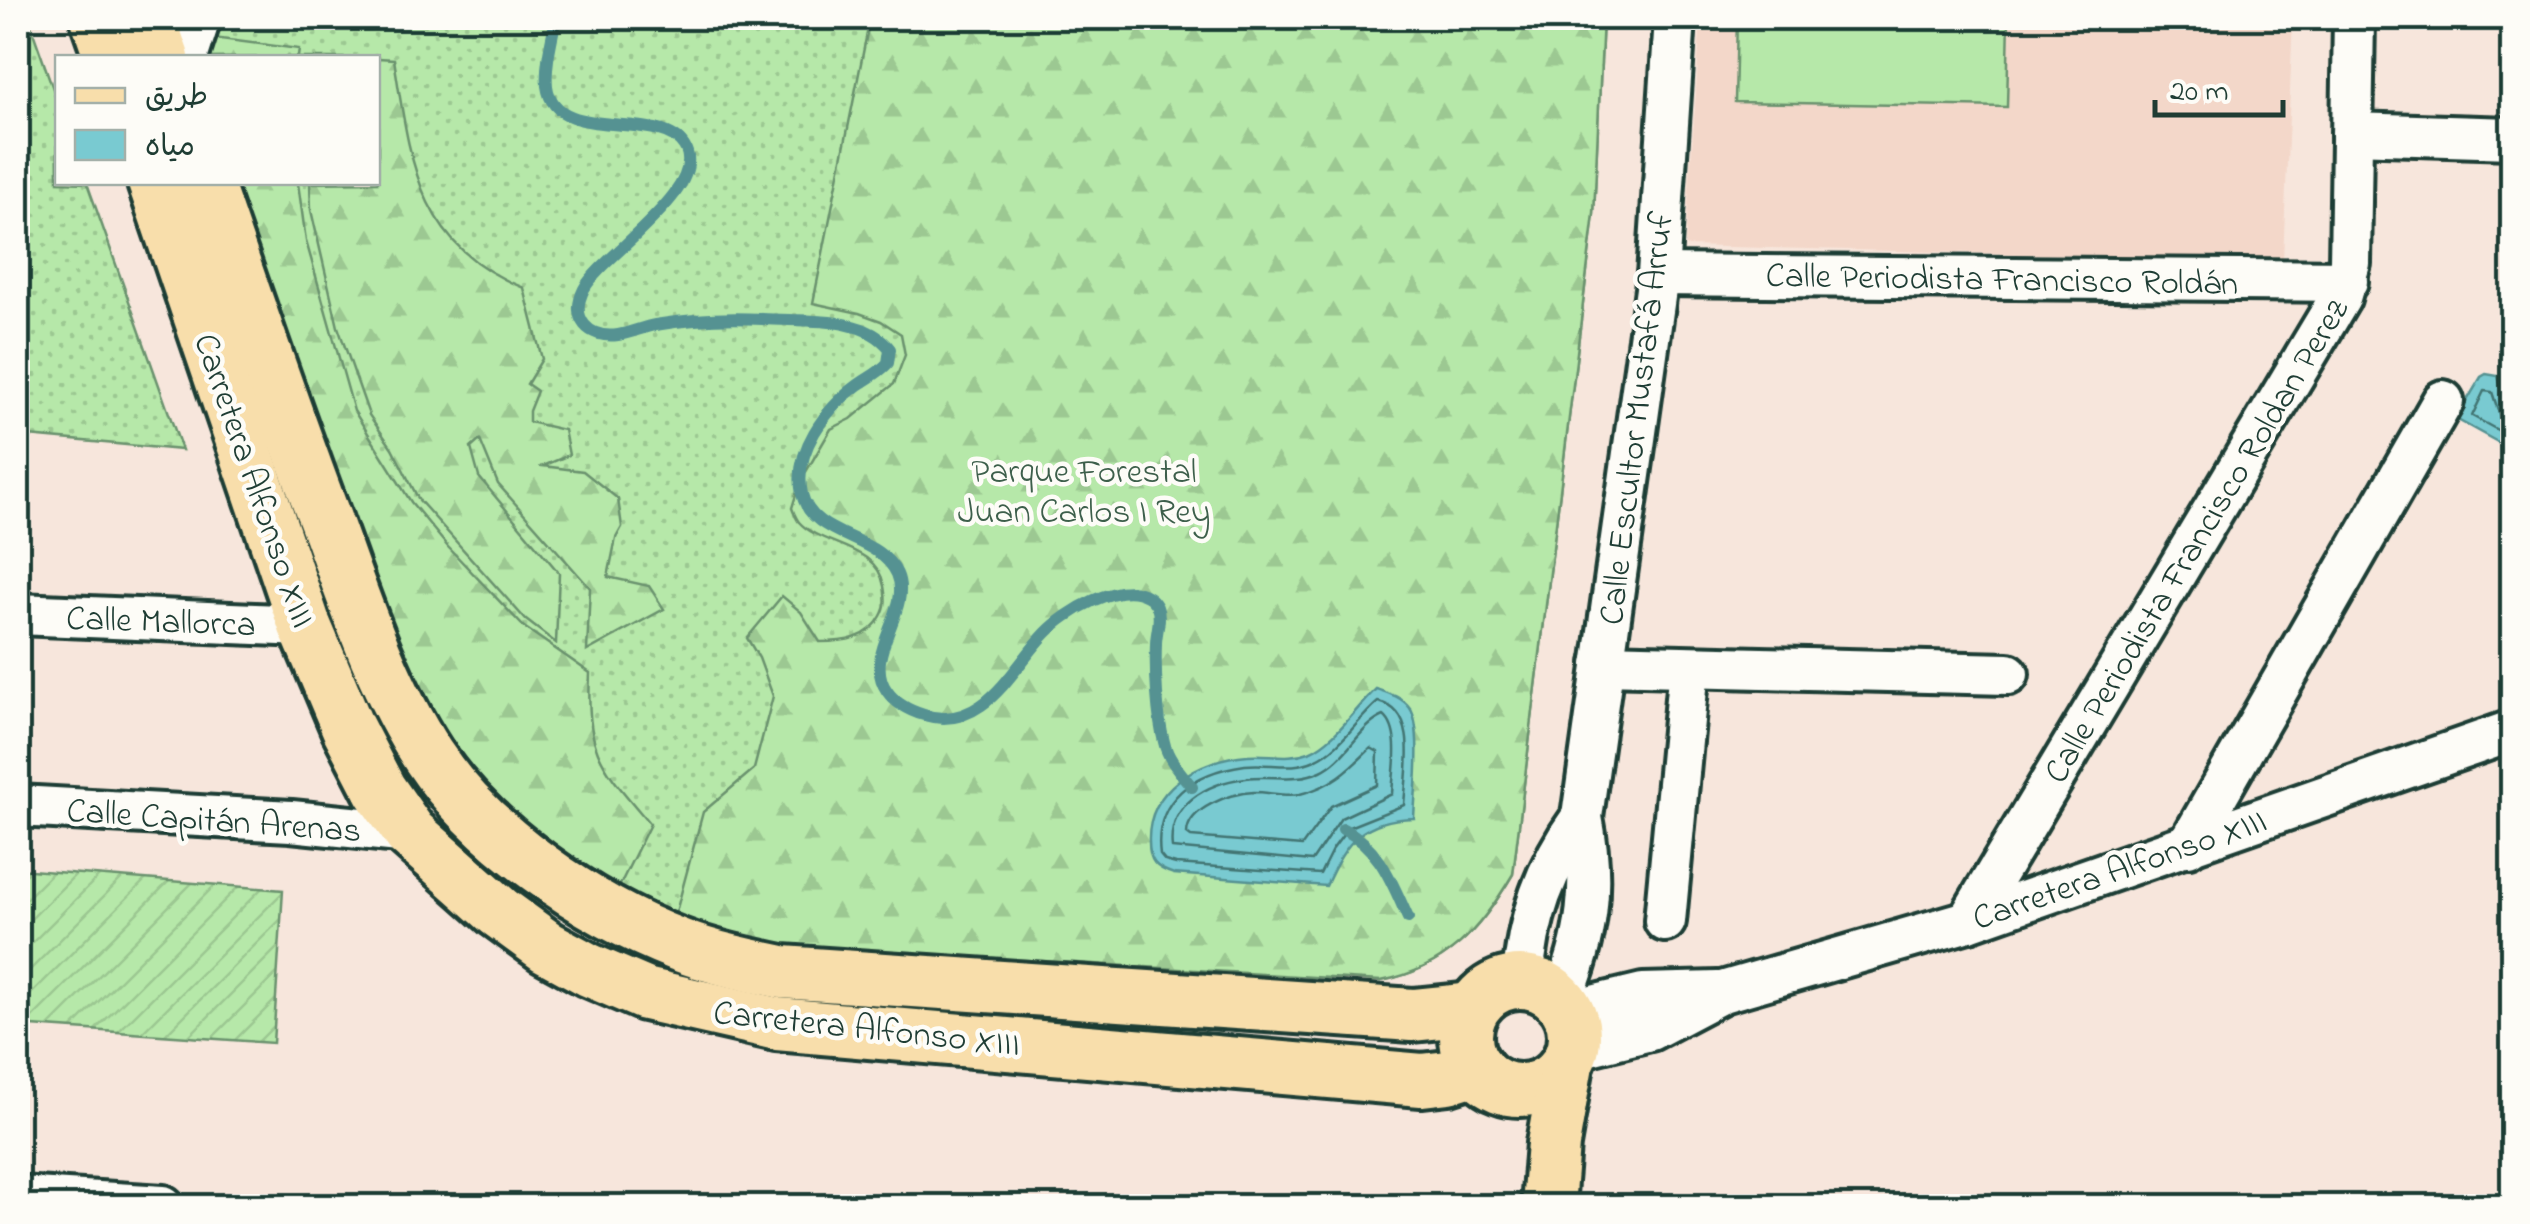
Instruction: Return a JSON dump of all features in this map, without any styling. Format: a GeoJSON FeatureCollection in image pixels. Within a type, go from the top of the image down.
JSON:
{"type":"FeatureCollection","features":[{"type":"Feature","properties":{"kind":"main road"},"geometry":{"type":"LineString","coordinates":[[97,18],[110,55]]}},
{"type":"Feature","properties":{"kind":"main road"},"geometry":{"type":"LineString","coordinates":[[149,18],[162,55]]}},
{"type":"Feature","properties":{"kind":"main road","name":"Carretera Alfonso XIII"},"geometry":{"type":"LineString","coordinates":[[155,185],[304,626],[348,728],[380,790],[410,833],[499,912],[548,947],[645,994],[778,1024],[1422,1080],[1477,1068]]}},
{"type":"Feature","properties":{"kind":"main road","name":"Carretera Alfonso XIII"},"geometry":{"type":"LineString","coordinates":[[207,185],[287,417],[363,622],[397,700],[428,756],[479,817],[577,893],[678,945],[782,972],[1413,1015],[1472,1009]]}},
{"type":"Feature","properties":{"kind":"main road"},"geometry":{"type":"LineString","coordinates":[[1507,983],[1558,1021],[1555,1078],[1522,1092],[1497,1084],[1477,1068],[1466,1040],[1472,1009],[1487,993],[1507,983]]}},
{"type":"Feature","properties":{"kind":"main road"},"geometry":{"type":"LineString","coordinates":[[1548,1196],[1558,1021]]}},
{"type":"Feature","properties":{"kind":"main road"},"geometry":{"type":"LineString","coordinates":[[1522,1092],[1525,1141],[1548,1196]]}},
{"type":"Feature","properties":{"kind":"street"},"geometry":{"type":"LineString","coordinates":[[187,55],[200,18]]}},
{"type":"Feature","properties":{"kind":"street","name":"Calle Escultor Mustafá Arruf"},"geometry":{"type":"LineString","coordinates":[[1558,1021],[1586,930],[1589,854],[1582,818],[1658,275],[1675,18]]}},
{"type":"Feature","properties":{"kind":"street","name":"Calle Periodista Francisco Roldan Perez"},"geometry":{"type":"LineString","coordinates":[[1968,922],[2321,331],[2346,281],[2350,263],[2354,18]]}},
{"type":"Feature","properties":{"kind":"street"},"geometry":{"type":"LineString","coordinates":[[2352,133],[2512,138]]}},
{"type":"Feature","properties":{"kind":"street","name":"Calle Periodista Francisco Roldán"},"geometry":{"type":"LineString","coordinates":[[1658,275],[2346,281]]}},
{"type":"Feature","properties":{"kind":"street"},"geometry":{"type":"LineString","coordinates":[[2188,846],[2443,401]]}},
{"type":"Feature","properties":{"kind":"street","name":"Calle Mallorca"},"geometry":{"type":"LineString","coordinates":[[18,614],[304,626]]}},
{"type":"Feature","properties":{"kind":"street"},"geometry":{"type":"LineString","coordinates":[[1603,664],[2008,674]]}},
{"type":"Feature","properties":{"kind":"street"},"geometry":{"type":"LineString","coordinates":[[1666,920],[1689,667]]}},
{"type":"Feature","properties":{"kind":"street","name":"Carretera Alfonso XIII"},"geometry":{"type":"LineString","coordinates":[[1558,1021],[1650,1030],[1722,992],[1968,922],[2512,731]]}},
{"type":"Feature","properties":{"kind":"street","name":"Calle Capitán Arenas"},"geometry":{"type":"LineString","coordinates":[[18,806],[291,821],[410,833]]}},
{"type":"Feature","properties":{"kind":"street","name":"Calle Escultor Mustafá Arruf"},"geometry":{"type":"LineString","coordinates":[[1558,1021],[1532,912],[1561,846],[1582,818]]}},
{"type":"Feature","properties":{"kind":"street"},"geometry":{"type":"LineString","coordinates":[[18,1197],[162,1206]]}},
{"type":"Feature","properties":{"kind":"shaded area"},"geometry":{"type":"Polygon","coordinates":[[[1701,18],[2293,18],[2283,260],[1685,246],[1701,18]]]}},
{"type":"Feature","properties":{"kind":"green space"},"geometry":{"type":"Polygon","coordinates":[[[18,18],[28,18],[55,94],[55,185],[88,185],[182,450],[18,435],[18,18]]]}},
{"type":"Feature","properties":{"kind":"green space","name":"Parque Forestal Juan Carlos I Rey"},"geometry":{"type":"Polygon","coordinates":[[[213,18],[1603,18],[1594,214],[1513,874],[1501,894],[1474,929],[1443,956],[1425,967],[1381,981],[785,948],[675,916],[619,887],[435,722],[227,185],[380,185],[380,55],[207,55],[213,18]]]}},
{"type":"Feature","properties":{"kind":"green space","name":"Parque Forestal Juan Carlos I Rey"},"geometry":{"type":"Polygon","coordinates":[[[870,18],[1603,18],[1594,214],[1513,874],[1474,929],[1425,967],[1381,981],[847,953],[757,942],[675,916],[703,812],[754,769],[773,696],[747,638],[782,596],[801,612],[820,642],[863,634],[876,624],[885,605],[884,586],[871,562],[809,530],[798,521],[792,508],[800,482],[831,429],[851,419],[894,384],[905,355],[901,334],[881,321],[813,303],[870,18]]]}},
{"type":"Feature","properties":{"kind":"green space"},"geometry":{"type":"Polygon","coordinates":[[[1737,18],[2009,18],[2007,107],[1735,102],[1737,18]]]}},
{"type":"Feature","properties":{"kind":"green space"},"geometry":{"type":"Polygon","coordinates":[[[213,38],[299,49],[298,55],[208,55],[213,38]]]}},
{"type":"Feature","properties":{"kind":"green space"},"geometry":{"type":"Polygon","coordinates":[[[380,58],[394,59],[414,165],[440,224],[461,249],[488,270],[524,288],[542,359],[527,384],[537,391],[529,422],[564,430],[569,455],[543,466],[583,471],[618,499],[622,527],[608,577],[649,586],[664,609],[587,651],[590,588],[498,484],[480,440],[471,448],[479,477],[559,573],[556,643],[526,620],[419,500],[392,448],[369,415],[338,327],[311,210],[310,185],[380,185],[380,58]]]}},
{"type":"Feature","properties":{"kind":"green space"},"geometry":{"type":"Polygon","coordinates":[[[227,185],[298,185],[306,241],[354,411],[411,502],[448,547],[524,627],[590,673],[594,741],[608,771],[650,824],[619,887],[568,859],[472,779],[435,722],[371,585],[227,185]]]}},
{"type":"Feature","properties":{"kind":"green space"},"geometry":{"type":"Polygon","coordinates":[[[18,869],[283,890],[273,1043],[18,1025],[18,869]]]}},
{"type":"Feature","properties":{"kind":"water"},"geometry":{"type":"Polygon","coordinates":[[[2486,374],[2498,376],[2512,429],[2512,450],[2456,419],[2486,374]]]}},
{"type":"Feature","properties":{"kind":"water"},"geometry":{"type":"Polygon","coordinates":[[[1376,689],[1403,701],[1414,717],[1414,818],[1381,823],[1358,836],[1326,886],[1174,874],[1154,863],[1149,849],[1151,823],[1157,806],[1179,780],[1230,757],[1294,756],[1309,752],[1336,733],[1376,689]]]}},
{"type":"Feature","properties":{"kind":"waterway"},"geometry":{"type":"LineString","coordinates":[[556,18],[547,78],[554,104],[568,115],[587,121],[671,135],[684,146],[688,163],[669,201],[584,289],[579,309],[584,325],[608,335],[682,321],[749,318],[832,322],[865,330],[879,338],[890,349],[888,363],[846,395],[823,419],[807,447],[800,478],[808,509],[819,520],[876,551],[897,574],[899,603],[880,662],[887,691],[904,706],[924,715],[964,715],[995,694],[1046,633],[1066,616],[1108,595],[1136,592],[1156,605],[1162,731],[1169,755],[1192,787]]}},
{"type":"Feature","properties":{"kind":"waterway"},"geometry":{"type":"LineString","coordinates":[[1343,829],[1376,856],[1408,918]]}}]}
